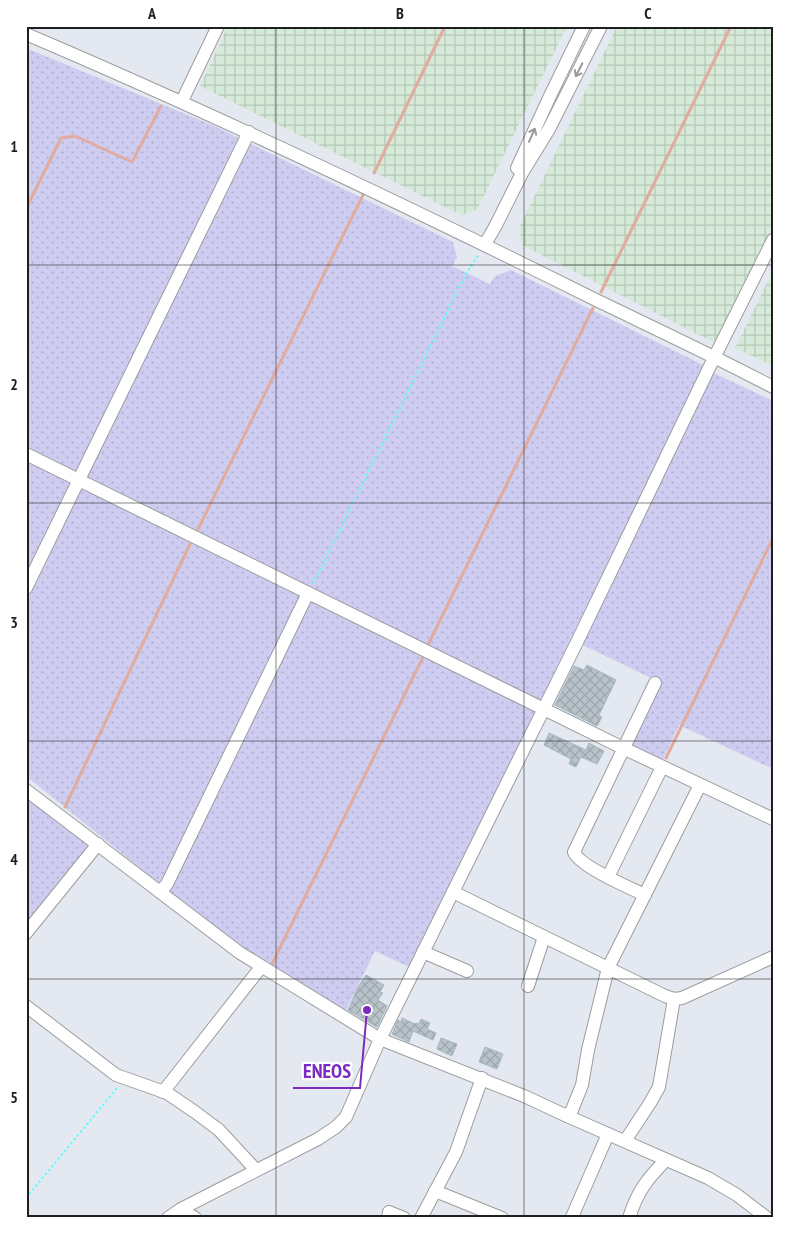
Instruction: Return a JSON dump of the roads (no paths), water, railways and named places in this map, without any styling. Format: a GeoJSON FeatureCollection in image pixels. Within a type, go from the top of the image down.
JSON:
{"type":"FeatureCollection","features":[{"type":"Feature","properties":{"kind":"street"},"geometry":{"type":"LineString","coordinates":[[182,101],[218,26]]}},
{"type":"Feature","properties":{"kind":"street"},"geometry":{"type":"LineString","coordinates":[[485,244],[490,224],[584,26]]}},
{"type":"Feature","properties":{"kind":"street"},"geometry":{"type":"LineString","coordinates":[[485,244],[522,174],[550,129],[601,26]]}},
{"type":"Feature","properties":{"kind":"street"},"geometry":{"type":"LineString","coordinates":[[26,34],[249,132],[485,244],[715,356],[773,387]]}},
{"type":"Feature","properties":{"kind":"street"},"geometry":{"type":"LineString","coordinates":[[26,588],[249,132]]}},
{"type":"Feature","properties":{"kind":"street"},"geometry":{"type":"LineString","coordinates":[[168,1218],[181,1209],[318,1139],[336,1127],[346,1117],[380,1039],[544,709],[773,240]]}},
{"type":"Feature","properties":{"kind":"street"},"geometry":{"type":"LineString","coordinates":[[26,454],[662,767],[773,819]]}},
{"type":"Feature","properties":{"kind":"street"},"geometry":{"type":"LineString","coordinates":[[160,892],[167,884],[308,593]]}},
{"type":"Feature","properties":{"kind":"street"},"geometry":{"type":"LineString","coordinates":[[646,895],[576,858],[574,852],[655,683]]}},
{"type":"Feature","properties":{"kind":"street"},"geometry":{"type":"LineString","coordinates":[[608,876],[662,767]]}},
{"type":"Feature","properties":{"kind":"street"},"geometry":{"type":"LineString","coordinates":[[568,1116],[582,1085],[588,1050],[608,968],[700,785]]}},
{"type":"Feature","properties":{"kind":"street"},"geometry":{"type":"LineString","coordinates":[[26,790],[209,931],[261,967],[380,1039],[482,1078],[708,1178],[736,1195],[767,1218]]}},
{"type":"Feature","properties":{"kind":"street"},"geometry":{"type":"LineString","coordinates":[[26,933],[98,844]]}},
{"type":"Feature","properties":{"kind":"street"},"geometry":{"type":"LineString","coordinates":[[453,892],[674,999],[698,991],[773,957]]}},
{"type":"Feature","properties":{"kind":"street"},"geometry":{"type":"LineString","coordinates":[[528,986],[544,937]]}},
{"type":"Feature","properties":{"kind":"street"},"geometry":{"type":"LineString","coordinates":[[423,952],[467,970]]}},
{"type":"Feature","properties":{"kind":"street"},"geometry":{"type":"LineString","coordinates":[[163,1092],[261,967]]}},
{"type":"Feature","properties":{"kind":"street"},"geometry":{"type":"LineString","coordinates":[[625,1141],[659,1087],[674,999]]}},
{"type":"Feature","properties":{"kind":"street"},"geometry":{"type":"LineString","coordinates":[[26,1006],[116,1075],[163,1092],[195,1112],[219,1130],[256,1170]]}},
{"type":"Feature","properties":{"kind":"street"},"geometry":{"type":"LineString","coordinates":[[421,1218],[456,1152],[482,1078]]}},
{"type":"Feature","properties":{"kind":"street"},"geometry":{"type":"LineString","coordinates":[[575,1218],[572,1217],[608,1134]]}},
{"type":"Feature","properties":{"kind":"street"},"geometry":{"type":"LineString","coordinates":[[630,1218],[635,1200],[642,1186],[666,1160]]}},
{"type":"Feature","properties":{"kind":"street"},"geometry":{"type":"LineString","coordinates":[[435,1191],[502,1218]]}},
{"type":"Feature","properties":{"kind":"street"},"geometry":{"type":"LineString","coordinates":[[181,1209],[195,1218]]}},
{"type":"Feature","properties":{"kind":"street"},"geometry":{"type":"LineString","coordinates":[[388,1218],[389,1212],[404,1218]]}},
{"type":"Feature","properties":{"kind":"waterway"},"geometry":{"type":"LineString","coordinates":[[374,173],[445,26]]}},
{"type":"Feature","properties":{"kind":"waterway"},"geometry":{"type":"LineString","coordinates":[[601,292],[731,26]]}},
{"type":"Feature","properties":{"kind":"waterway"},"geometry":{"type":"LineString","coordinates":[[26,209],[61,138],[75,136],[132,162],[161,106]]}},
{"type":"Feature","properties":{"kind":"waterway"},"geometry":{"type":"LineString","coordinates":[[198,529],[363,195]]}},
{"type":"Feature","properties":{"kind":"waterway"},"geometry":{"type":"LineString","coordinates":[[427,647],[593,308]]}},
{"type":"Feature","properties":{"kind":"waterway"},"geometry":{"type":"LineString","coordinates":[[666,758],[773,538]]}},
{"type":"Feature","properties":{"kind":"waterway"},"geometry":{"type":"LineString","coordinates":[[65,807],[190,544]]}},
{"type":"Feature","properties":{"kind":"waterway"},"geometry":{"type":"LineString","coordinates":[[271,966],[425,653]]}},
{"type":"Feature","properties":{"kind":"place","name":"ENEOS"},"geometry":{"type":"Point","coordinates":[367,1010]}}]}
